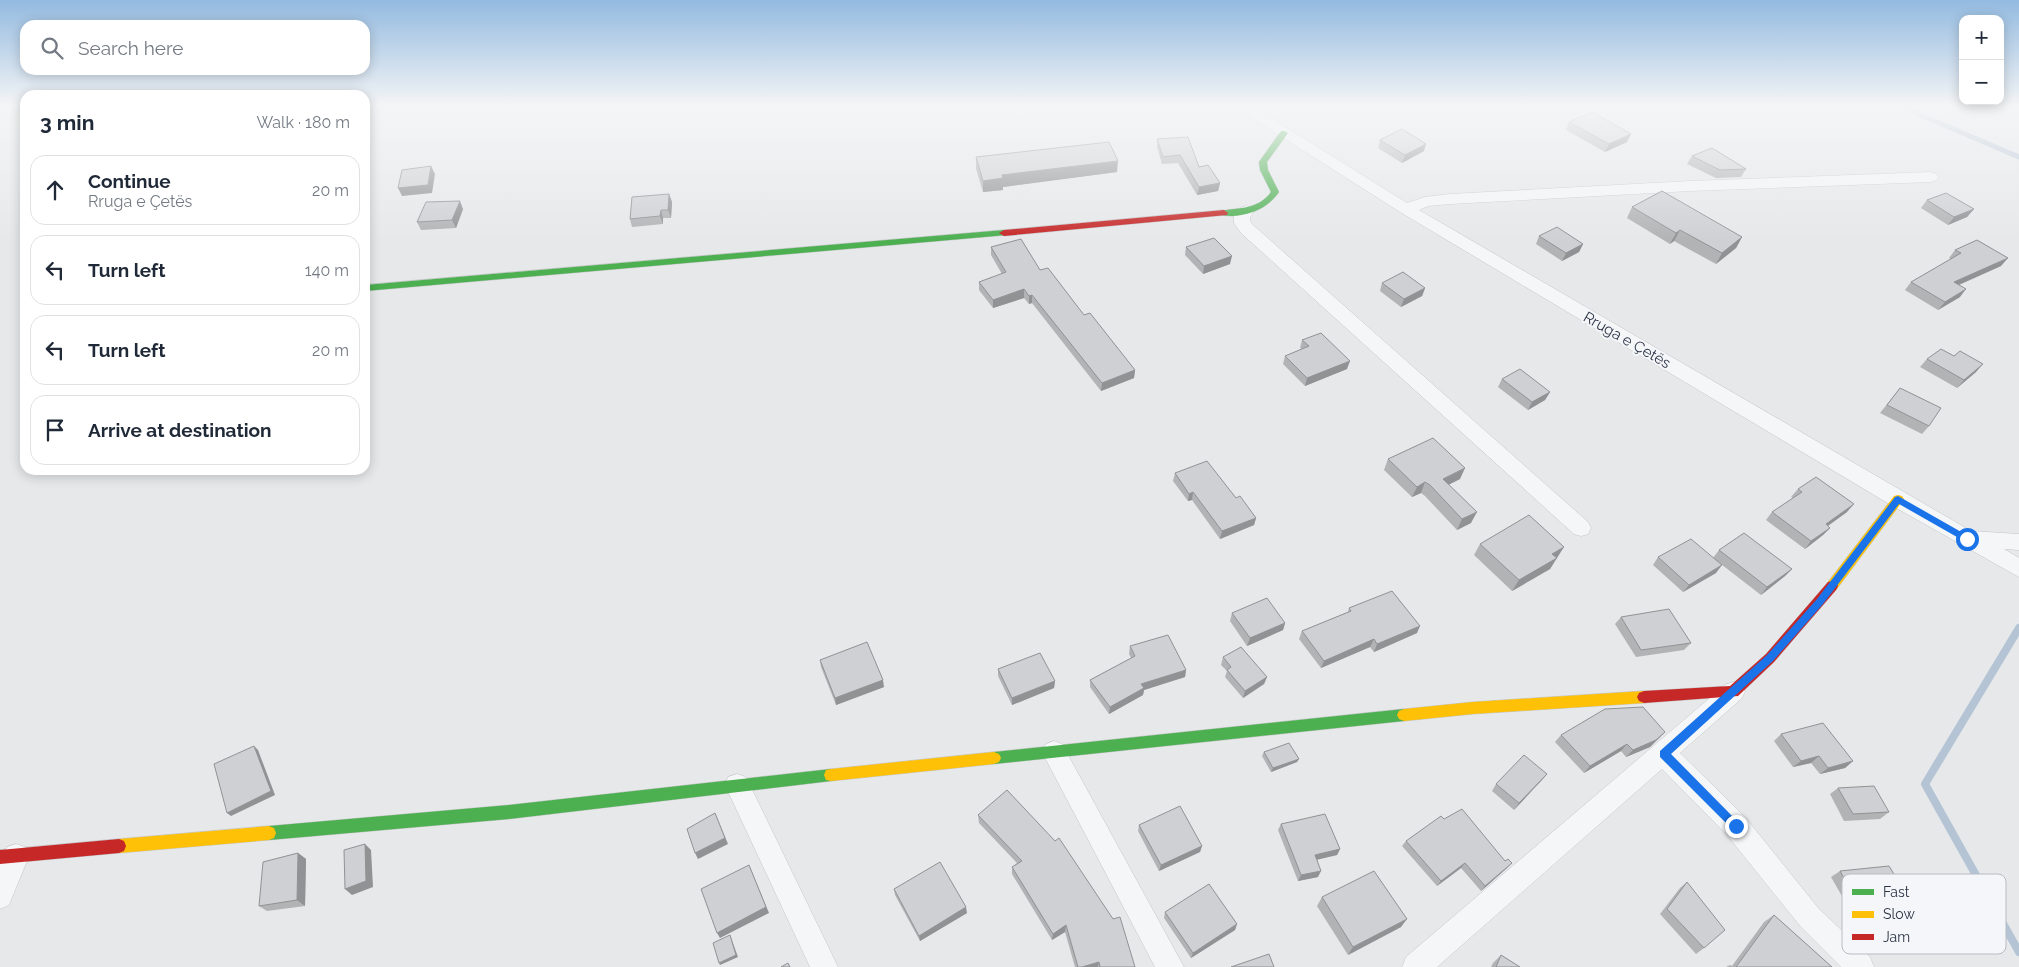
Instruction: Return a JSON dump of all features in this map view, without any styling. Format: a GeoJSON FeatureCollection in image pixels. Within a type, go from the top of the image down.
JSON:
{"type":"FeatureCollection","features":[{"type":"Feature","properties":{"kind":"street"},"geometry":{"type":"LineString","coordinates":[[370,288],[1246,211],[1267,205],[1272,199],[1275,192],[1264,170],[1264,162],[1272,150]]}},
{"type":"Feature","properties":{"kind":"street","name":"Rruga e Çetës"},"geometry":{"type":"LineString","coordinates":[[1311,150],[1406,209],[1898,499],[2019,568]]}},
{"type":"Feature","properties":{"kind":"street"},"geometry":{"type":"LineString","coordinates":[[1406,209],[1425,202],[1460,199],[1690,186],[1931,177]]}},
{"type":"Feature","properties":{"kind":"street"},"geometry":{"type":"LineString","coordinates":[[1246,211],[1242,215],[1242,223],[1246,229],[1581,528]]}},
{"type":"Feature","properties":{"kind":"street"},"geometry":{"type":"LineString","coordinates":[[1416,967],[1664,754],[1770,658],[1820,601],[1898,499]]}},
{"type":"Feature","properties":{"kind":"street"},"geometry":{"type":"LineString","coordinates":[[1967,539],[2019,542]]}},
{"type":"Feature","properties":{"kind":"street"},"geometry":{"type":"LineString","coordinates":[[0,896],[8,856],[509,812],[737,785],[1473,708],[1733,692]]}},
{"type":"Feature","properties":{"kind":"street"},"geometry":{"type":"LineString","coordinates":[[1054,752],[1170,967]]}},
{"type":"Feature","properties":{"kind":"street"},"geometry":{"type":"LineString","coordinates":[[1664,754],[1736,826],[1810,918],[1842,949]]}},
{"type":"Feature","properties":{"kind":"street"},"geometry":{"type":"LineString","coordinates":[[737,785],[824,967]]}},
{"type":"Feature","properties":{"kind":"street"},"geometry":{"type":"LineString","coordinates":[[1847,954],[1860,967]]}},
{"type":"Feature","properties":{"kind":"building"},"geometry":{"type":"Polygon","coordinates":[[[1037,150],[1113,150],[1118,161],[1002,175],[1003,178],[983,181],[976,157],[1037,150]]]}},
{"type":"Feature","properties":{"kind":"building"},"geometry":{"type":"Polygon","coordinates":[[[1161,150],[1193,150],[1199,167],[1208,165],[1220,183],[1199,187],[1180,155],[1163,157],[1161,150]]]}},
{"type":"Feature","properties":{"kind":"building"},"geometry":{"type":"Polygon","coordinates":[[[1397,150],[1414,150],[1405,155],[1397,150]]]}},
{"type":"Feature","properties":{"kind":"building"},"geometry":{"type":"Polygon","coordinates":[[[1707,150],[1715,150],[1746,169],[1720,170],[1692,156],[1707,150]]]}},
{"type":"Feature","properties":{"kind":"building"},"geometry":{"type":"Polygon","coordinates":[[[431,166],[428,185],[398,188],[402,170],[431,166]]]}},
{"type":"Feature","properties":{"kind":"building"},"geometry":{"type":"Polygon","coordinates":[[[1662,191],[1742,237],[1722,253],[1680,230],[1676,233],[1632,207],[1662,191]]]}},
{"type":"Feature","properties":{"kind":"building"},"geometry":{"type":"Polygon","coordinates":[[[1946,193],[1974,209],[1954,217],[1927,200],[1946,193]]]}},
{"type":"Feature","properties":{"kind":"building"},"geometry":{"type":"Polygon","coordinates":[[[669,194],[668,210],[661,210],[660,216],[630,219],[632,197],[669,194]]]}},
{"type":"Feature","properties":{"kind":"building"},"geometry":{"type":"Polygon","coordinates":[[[460,201],[452,220],[417,222],[426,202],[460,201]]]}},
{"type":"Feature","properties":{"kind":"building"},"geometry":{"type":"Polygon","coordinates":[[[1557,227],[1583,244],[1566,253],[1539,236],[1557,227]]]}},
{"type":"Feature","properties":{"kind":"building"},"geometry":{"type":"Polygon","coordinates":[[[1214,238],[1232,256],[1204,266],[1186,247],[1214,238]]]}},
{"type":"Feature","properties":{"kind":"building"},"geometry":{"type":"Polygon","coordinates":[[[1021,239],[1040,270],[1048,268],[1084,315],[1090,313],[1135,370],[1102,383],[1032,295],[1029,296],[1024,289],[993,300],[979,282],[1006,272],[991,247],[1021,239]]]}},
{"type":"Feature","properties":{"kind":"building"},"geometry":{"type":"Polygon","coordinates":[[[1977,240],[2008,258],[1954,282],[1966,289],[1945,302],[1911,282],[1961,253],[1955,250],[1977,240]]]}},
{"type":"Feature","properties":{"kind":"building"},"geometry":{"type":"Polygon","coordinates":[[[1403,272],[1425,288],[1404,299],[1382,283],[1403,272]]]}},
{"type":"Feature","properties":{"kind":"building"},"geometry":{"type":"Polygon","coordinates":[[[1321,333],[1350,361],[1307,378],[1285,356],[1309,346],[1302,340],[1321,333]]]}},
{"type":"Feature","properties":{"kind":"building"},"geometry":{"type":"Polygon","coordinates":[[[1941,349],[1954,356],[1960,351],[1983,364],[1964,380],[1927,359],[1941,349]]]}},
{"type":"Feature","properties":{"kind":"building"},"geometry":{"type":"Polygon","coordinates":[[[1520,369],[1550,392],[1532,402],[1502,379],[1520,369]]]}},
{"type":"Feature","properties":{"kind":"building"},"geometry":{"type":"Polygon","coordinates":[[[1900,388],[1941,408],[1929,426],[1887,405],[1900,388]]]}},
{"type":"Feature","properties":{"kind":"building"},"geometry":{"type":"Polygon","coordinates":[[[1433,438],[1465,468],[1443,479],[1477,512],[1462,519],[1430,485],[1425,482],[1417,487],[1388,459],[1433,438]]]}},
{"type":"Feature","properties":{"kind":"building"},"geometry":{"type":"Polygon","coordinates":[[[1207,461],[1236,498],[1240,496],[1256,518],[1222,531],[1193,492],[1189,494],[1175,473],[1207,461]]]}},
{"type":"Feature","properties":{"kind":"building"},"geometry":{"type":"Polygon","coordinates":[[[1816,477],[1854,504],[1826,524],[1830,528],[1811,541],[1772,512],[1802,492],[1798,489],[1816,477]]]}},
{"type":"Feature","properties":{"kind":"building"},"geometry":{"type":"Polygon","coordinates":[[[1529,515],[1564,547],[1552,554],[1557,558],[1519,580],[1480,544],[1529,515]]]}},
{"type":"Feature","properties":{"kind":"building"},"geometry":{"type":"Polygon","coordinates":[[[1744,533],[1792,569],[1767,587],[1719,550],[1744,533]]]}},
{"type":"Feature","properties":{"kind":"building"},"geometry":{"type":"Polygon","coordinates":[[[1691,539],[1722,565],[1689,585],[1658,557],[1691,539]]]}},
{"type":"Feature","properties":{"kind":"building"},"geometry":{"type":"Polygon","coordinates":[[[1392,591],[1420,626],[1377,644],[1374,639],[1324,661],[1302,631],[1351,611],[1349,608],[1392,591]]]}},
{"type":"Feature","properties":{"kind":"building"},"geometry":{"type":"Polygon","coordinates":[[[1267,598],[1285,623],[1250,638],[1232,613],[1267,598]]]}},
{"type":"Feature","properties":{"kind":"building"},"geometry":{"type":"Polygon","coordinates":[[[1669,609],[1691,643],[1641,650],[1621,617],[1669,609]]]}},
{"type":"Feature","properties":{"kind":"building"},"geometry":{"type":"Polygon","coordinates":[[[1168,635],[1186,670],[1141,684],[1144,688],[1110,707],[1090,680],[1135,656],[1130,646],[1168,635]]]}},
{"type":"Feature","properties":{"kind":"building"},"geometry":{"type":"Polygon","coordinates":[[[867,642],[883,680],[835,698],[820,660],[867,642]]]}},
{"type":"Feature","properties":{"kind":"building"},"geometry":{"type":"Polygon","coordinates":[[[1241,647],[1267,677],[1245,691],[1227,670],[1231,667],[1223,657],[1241,647]]]}},
{"type":"Feature","properties":{"kind":"building"},"geometry":{"type":"Polygon","coordinates":[[[1040,653],[1055,681],[1012,698],[998,669],[1040,653]]]}},
{"type":"Feature","properties":{"kind":"building"},"geometry":{"type":"Polygon","coordinates":[[[1643,707],[1665,732],[1656,740],[1633,750],[1627,744],[1590,766],[1561,735],[1605,709],[1643,707]]]}},
{"type":"Feature","properties":{"kind":"building"},"geometry":{"type":"Polygon","coordinates":[[[1823,723],[1853,761],[1828,768],[1819,756],[1801,761],[1781,734],[1823,723]]]}},
{"type":"Feature","properties":{"kind":"building"},"geometry":{"type":"Polygon","coordinates":[[[1289,743],[1299,759],[1273,768],[1264,752],[1289,743]]]}},
{"type":"Feature","properties":{"kind":"building"},"geometry":{"type":"Polygon","coordinates":[[[254,746],[271,791],[227,813],[214,764],[254,746]]]}},
{"type":"Feature","properties":{"kind":"building"},"geometry":{"type":"Polygon","coordinates":[[[1524,755],[1547,774],[1519,803],[1496,784],[1524,755]]]}},
{"type":"Feature","properties":{"kind":"building"},"geometry":{"type":"Polygon","coordinates":[[[1874,786],[1889,812],[1853,814],[1838,788],[1874,786]]]}},
{"type":"Feature","properties":{"kind":"building"},"geometry":{"type":"Polygon","coordinates":[[[1007,790],[1055,841],[1059,838],[1113,919],[1120,917],[1135,967],[1100,967],[1099,962],[1078,967],[1066,925],[1053,934],[1012,867],[1022,861],[978,815],[1007,790]]]}},
{"type":"Feature","properties":{"kind":"building"},"geometry":{"type":"Polygon","coordinates":[[[1180,806],[1202,846],[1161,865],[1139,825],[1180,806]]]}},
{"type":"Feature","properties":{"kind":"building"},"geometry":{"type":"Polygon","coordinates":[[[1462,809],[1505,861],[1508,859],[1512,863],[1485,886],[1465,863],[1441,881],[1406,841],[1441,816],[1444,819],[1462,809]]]}},
{"type":"Feature","properties":{"kind":"building"},"geometry":{"type":"Polygon","coordinates":[[[715,813],[725,838],[695,853],[687,829],[715,813]]]}},
{"type":"Feature","properties":{"kind":"building"},"geometry":{"type":"Polygon","coordinates":[[[1325,814],[1340,849],[1315,855],[1321,871],[1301,875],[1281,824],[1325,814]]]}},
{"type":"Feature","properties":{"kind":"building"},"geometry":{"type":"Polygon","coordinates":[[[365,844],[366,881],[345,889],[344,850],[365,844]]]}},
{"type":"Feature","properties":{"kind":"building"},"geometry":{"type":"Polygon","coordinates":[[[298,853],[297,900],[259,906],[263,862],[298,853]]]}},
{"type":"Feature","properties":{"kind":"building"},"geometry":{"type":"Polygon","coordinates":[[[940,862],[966,907],[919,936],[894,889],[940,862]]]}},
{"type":"Feature","properties":{"kind":"building"},"geometry":{"type":"Polygon","coordinates":[[[749,865],[766,907],[717,933],[701,889],[749,865]]]}},
{"type":"Feature","properties":{"kind":"building"},"geometry":{"type":"Polygon","coordinates":[[[1889,866],[1894,874],[1842,874],[1840,871],[1889,866]]]}},
{"type":"Feature","properties":{"kind":"building"},"geometry":{"type":"Polygon","coordinates":[[[1374,871],[1407,919],[1353,947],[1322,897],[1374,871]]]}},
{"type":"Feature","properties":{"kind":"building"},"geometry":{"type":"Polygon","coordinates":[[[1687,882],[1725,930],[1704,948],[1667,909],[1687,882]]]}},
{"type":"Feature","properties":{"kind":"building"},"geometry":{"type":"Polygon","coordinates":[[[1209,884],[1237,924],[1193,953],[1165,912],[1209,884]]]}},
{"type":"Feature","properties":{"kind":"building"},"geometry":{"type":"Polygon","coordinates":[[[1774,915],[1832,967],[1736,967],[1774,915]]]}},
{"type":"Feature","properties":{"kind":"building"},"geometry":{"type":"Polygon","coordinates":[[[730,935],[736,955],[719,963],[713,943],[730,935]]]}},
{"type":"Feature","properties":{"kind":"building"},"geometry":{"type":"Polygon","coordinates":[[[1269,954],[1274,967],[1231,967],[1269,954]]]}},
{"type":"Feature","properties":{"kind":"building"},"geometry":{"type":"Polygon","coordinates":[[[1501,955],[1520,967],[1496,967],[1501,955]]]}},
{"type":"Feature","properties":{"kind":"building"},"geometry":{"type":"Polygon","coordinates":[[[788,963],[790,967],[781,967],[788,963]]]}},
{"type":"Feature","properties":{"kind":"waterway"},"geometry":{"type":"LineString","coordinates":[[2003,150],[2019,157]]}},
{"type":"Feature","properties":{"kind":"waterway"},"geometry":{"type":"LineString","coordinates":[[1975,874],[1925,784],[2019,628]]}},
{"type":"Feature","properties":{"kind":"waterway"},"geometry":{"type":"LineString","coordinates":[[2006,929],[2019,952]]}},
{"type":"Feature","properties":{"kind":"traffic: fast"},"geometry":{"type":"LineString","coordinates":[[1224,213],[1253,209],[1266,203],[1271,198],[1275,192],[1264,170],[1263,162],[1272,150]]}},
{"type":"Feature","properties":{"kind":"traffic: fast"},"geometry":{"type":"LineString","coordinates":[[370,288],[1004,233]]}},
{"type":"Feature","properties":{"kind":"traffic: fast"},"geometry":{"type":"LineString","coordinates":[[994,758],[1404,715]]}},
{"type":"Feature","properties":{"kind":"traffic: fast"},"geometry":{"type":"LineString","coordinates":[[269,833],[509,812],[831,775]]}},
{"type":"Feature","properties":{"kind":"traffic: slow"},"geometry":{"type":"LineString","coordinates":[[1832,586],[1898,499]]}},
{"type":"Feature","properties":{"kind":"traffic: slow"},"geometry":{"type":"LineString","coordinates":[[1404,715],[1473,708],[1644,697]]}},
{"type":"Feature","properties":{"kind":"traffic: slow"},"geometry":{"type":"LineString","coordinates":[[831,775],[994,758]]}},
{"type":"Feature","properties":{"kind":"traffic: slow"},"geometry":{"type":"LineString","coordinates":[[119,846],[269,833]]}},
{"type":"Feature","properties":{"kind":"traffic: jam"},"geometry":{"type":"LineString","coordinates":[[1004,233],[1224,213]]}},
{"type":"Feature","properties":{"kind":"traffic: jam"},"geometry":{"type":"LineString","coordinates":[[1644,697],[1733,692],[1770,658],[1832,586]]}},
{"type":"Feature","properties":{"kind":"traffic: jam"},"geometry":{"type":"LineString","coordinates":[[0,857],[119,846]]}},
{"type":"Feature","properties":{"kind":"route"},"geometry":{"type":"LineString","coordinates":[[1736,826],[1664,754],[1770,658],[1820,601],[1898,499],[1967,539]]}}]}
